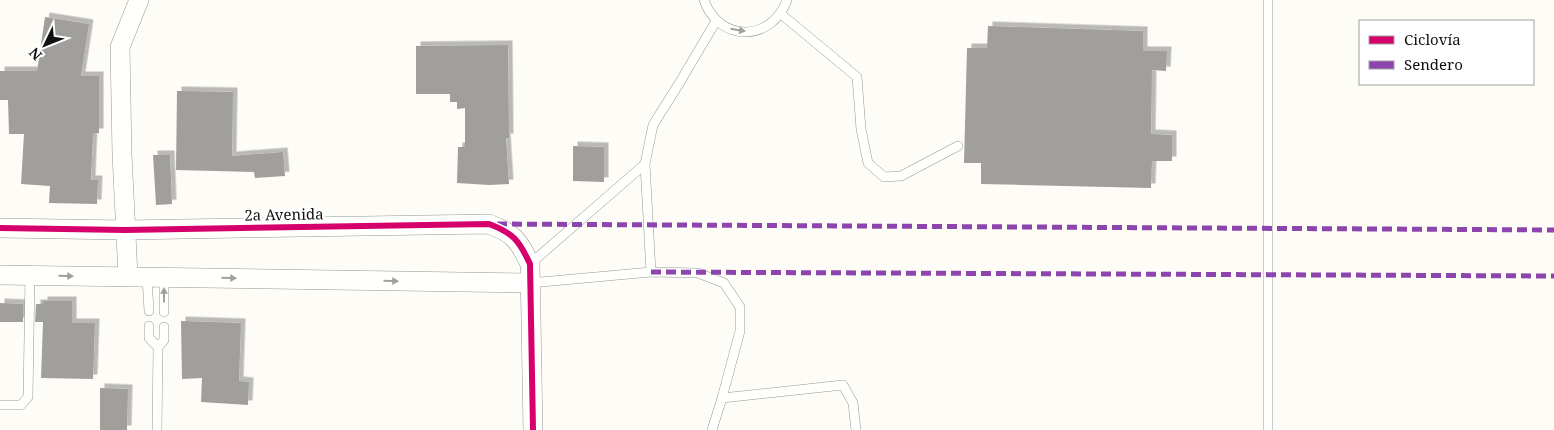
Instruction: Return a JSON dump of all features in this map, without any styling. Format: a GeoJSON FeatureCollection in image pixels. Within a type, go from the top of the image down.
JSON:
{"type":"FeatureCollection","features":[{"type":"Feature","properties":{"kind":"street"},"geometry":{"type":"LineString","coordinates":[[128,276],[122,154],[120,47],[139,0]]}},
{"type":"Feature","properties":{"kind":"street","name":"2a Avenida"},"geometry":{"type":"LineString","coordinates":[[0,228],[125,230],[489,224],[507,231],[522,246],[530,264],[533,430]]}},
{"type":"Feature","properties":{"kind":"street"},"geometry":{"type":"LineString","coordinates":[[0,275],[530,283]]}},
{"type":"Feature","properties":{"kind":"lane"},"geometry":{"type":"LineString","coordinates":[[704,0],[707,9],[716,21],[728,29],[742,32],[757,31],[770,25],[780,14],[787,0]]}},
{"type":"Feature","properties":{"kind":"lane"},"geometry":{"type":"LineString","coordinates":[[1268,0],[1268,430]]}},
{"type":"Feature","properties":{"kind":"lane"},"geometry":{"type":"LineString","coordinates":[[780,14],[857,77],[861,129],[868,163],[884,177],[901,176],[958,146]]}},
{"type":"Feature","properties":{"kind":"lane"},"geometry":{"type":"LineString","coordinates":[[651,272],[645,164],[653,125],[716,21]]}},
{"type":"Feature","properties":{"kind":"lane"},"geometry":{"type":"LineString","coordinates":[[530,264],[645,164]]}},
{"type":"Feature","properties":{"kind":"lane"},"geometry":{"type":"LineString","coordinates":[[530,283],[651,272],[698,273],[724,283],[740,307],[740,331],[712,430]]}},
{"type":"Feature","properties":{"kind":"lane"},"geometry":{"type":"LineString","coordinates":[[0,405],[21,405],[28,397],[30,276]]}},
{"type":"Feature","properties":{"kind":"lane"},"geometry":{"type":"LineString","coordinates":[[149,311],[156,277]]}},
{"type":"Feature","properties":{"kind":"lane"},"geometry":{"type":"LineString","coordinates":[[156,277],[164,312]]}},
{"type":"Feature","properties":{"kind":"lane"},"geometry":{"type":"LineString","coordinates":[[149,326],[149,338],[158,347]]}},
{"type":"Feature","properties":{"kind":"lane"},"geometry":{"type":"LineString","coordinates":[[157,430],[158,347],[164,340],[164,327]]}},
{"type":"Feature","properties":{"kind":"lane"},"geometry":{"type":"LineString","coordinates":[[722,398],[843,385],[853,403],[856,430]]}},
{"type":"Feature","properties":{"kind":"building"},"geometry":{"type":"Polygon","coordinates":[[[45,17],[89,24],[81,76],[99,76],[99,133],[93,133],[91,180],[98,180],[97,204],[49,203],[50,186],[21,184],[24,134],[9,134],[8,100],[0,100],[0,71],[37,71],[45,17]]]}},
{"type":"Feature","properties":{"kind":"building"},"geometry":{"type":"Polygon","coordinates":[[[988,26],[1143,31],[1143,51],[1167,51],[1166,71],[1152,70],[1151,134],[1172,135],[1172,161],[1152,161],[1151,188],[981,184],[981,163],[964,163],[967,48],[987,48],[988,26]]]}},
{"type":"Feature","properties":{"kind":"building"},"geometry":{"type":"Polygon","coordinates":[[[508,45],[509,138],[506,138],[509,184],[457,183],[458,147],[465,147],[465,108],[457,109],[457,102],[450,102],[450,94],[416,94],[416,46],[508,45]]]}},
{"type":"Feature","properties":{"kind":"building"},"geometry":{"type":"Polygon","coordinates":[[[177,91],[233,92],[232,156],[283,152],[285,176],[255,178],[254,172],[176,170],[177,91]]]}},
{"type":"Feature","properties":{"kind":"building"},"geometry":{"type":"Polygon","coordinates":[[[573,146],[604,147],[604,182],[573,181],[573,146]]]}},
{"type":"Feature","properties":{"kind":"building"},"geometry":{"type":"Polygon","coordinates":[[[153,155],[170,155],[172,204],[156,205],[153,155]]]}},
{"type":"Feature","properties":{"kind":"building"},"geometry":{"type":"Polygon","coordinates":[[[43,301],[72,301],[72,323],[95,323],[93,379],[41,378],[43,322],[35,322],[36,304],[43,304],[43,301]]]}},
{"type":"Feature","properties":{"kind":"building"},"geometry":{"type":"Polygon","coordinates":[[[0,303],[23,304],[23,322],[0,322],[0,303]]]}},
{"type":"Feature","properties":{"kind":"building"},"geometry":{"type":"Polygon","coordinates":[[[181,321],[241,323],[239,381],[249,382],[248,405],[201,402],[202,378],[182,379],[181,321]]]}},
{"type":"Feature","properties":{"kind":"building"},"geometry":{"type":"Polygon","coordinates":[[[100,388],[128,389],[127,430],[100,430],[100,388]]]}},
{"type":"Feature","properties":{"kind":"marked path"},"geometry":{"type":"LineString","coordinates":[[497,224],[1554,230]]}},
{"type":"Feature","properties":{"kind":"marked path"},"geometry":{"type":"LineString","coordinates":[[651,272],[1554,276]]}},
{"type":"Feature","properties":{"kind":"cycle path"},"geometry":{"type":"LineString","coordinates":[[0,228],[125,230],[489,224],[510,234],[519,243],[530,264],[533,430]]}}]}
